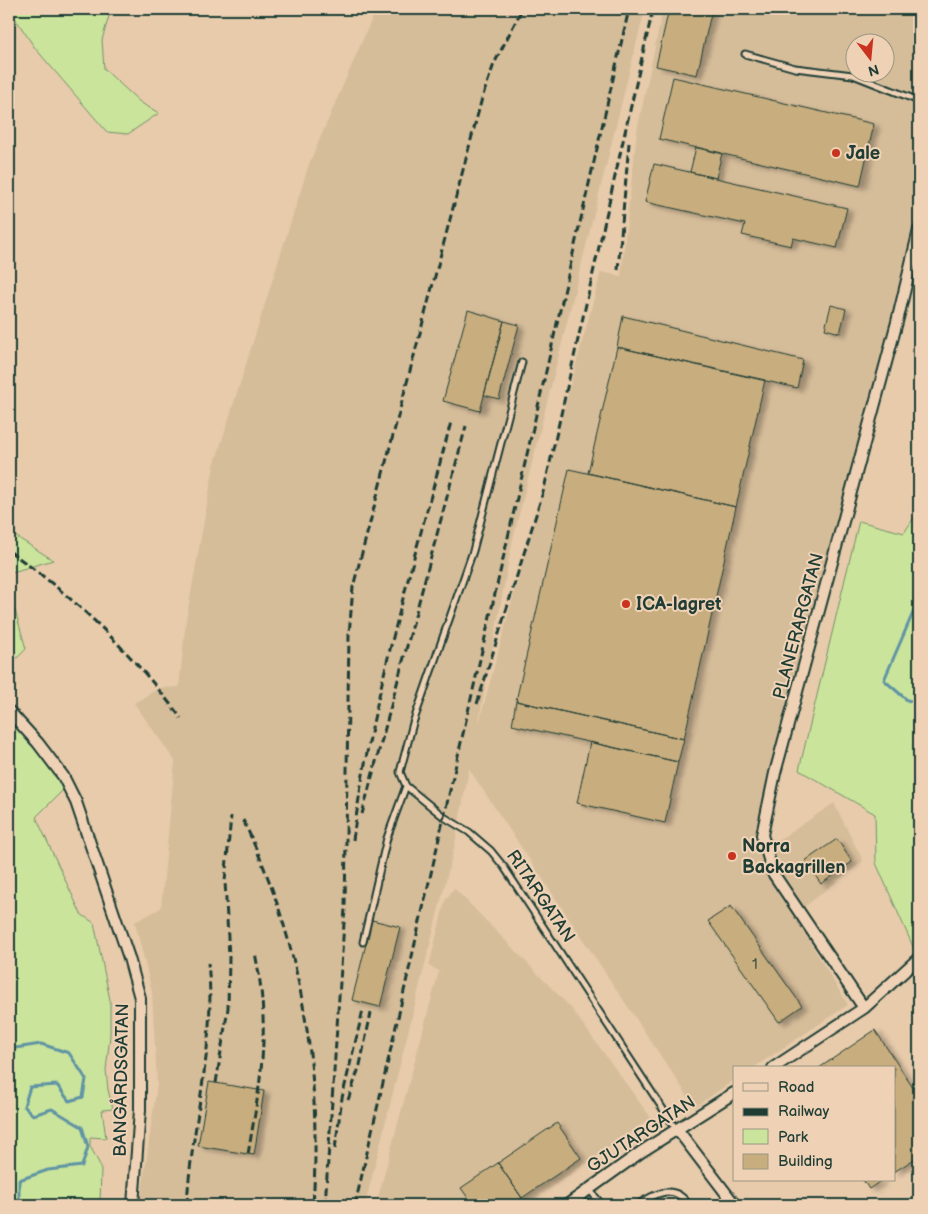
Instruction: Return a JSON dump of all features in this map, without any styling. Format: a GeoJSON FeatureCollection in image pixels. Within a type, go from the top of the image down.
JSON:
{"type":"FeatureCollection","features":[{"type":"Feature","properties":{"kind":"street","name":"PLANERARGATAN"},"geometry":{"type":"LineString","coordinates":[[864,1008],[773,873],[762,835],[775,773],[897,322],[919,230]]}},
{"type":"Feature","properties":{"kind":"street","name":"BANGÅRDSGATAN"},"geometry":{"type":"LineString","coordinates":[[9,711],[38,742],[63,776],[76,802],[129,958],[140,998],[140,1110],[133,1205]]}},
{"type":"Feature","properties":{"kind":"street"},"geometry":{"type":"LineString","coordinates":[[776,1066],[864,1008],[919,958]]}},
{"type":"Feature","properties":{"kind":"street","name":"GJUTARGATAN"},"geometry":{"type":"LineString","coordinates":[[567,1205],[588,1189],[733,1094]]}},
{"type":"Feature","properties":{"kind":"street","name":"RITARGATAN"},"geometry":{"type":"LineString","coordinates":[[677,1130],[735,1205]]}},
{"type":"Feature","properties":{"kind":"lane"},"geometry":{"type":"LineString","coordinates":[[745,54],[795,68],[853,75],[919,100]]}},
{"type":"Feature","properties":{"kind":"lane"},"geometry":{"type":"LineString","coordinates":[[364,942],[387,838],[406,786],[400,772],[414,723],[473,551],[522,362]]}},
{"type":"Feature","properties":{"kind":"lane","name":"RITARGATAN"},"geometry":{"type":"LineString","coordinates":[[406,786],[444,817],[469,832],[491,851],[504,867],[677,1130]]}},
{"type":"Feature","properties":{"kind":"lane"},"geometry":{"type":"LineString","coordinates":[[588,1189],[602,1205]]}},
{"type":"Feature","properties":{"kind":"lane"},"geometry":{"type":"LineString","coordinates":[[637,1205],[664,1191],[675,1192],[689,1205]]}},
{"type":"Feature","properties":{"kind":"shaded area"},"geometry":{"type":"Polygon","coordinates":[[[376,9],[645,9],[512,543],[478,726],[601,272],[621,276],[637,131],[663,9],[919,9],[919,230],[763,835],[778,841],[834,803],[863,861],[794,915],[848,1005],[756,1066],[733,1066],[733,1081],[695,1107],[469,769],[455,844],[365,1205],[140,1205],[157,1084],[152,992],[135,922],[161,908],[175,761],[134,703],[159,688],[179,687],[186,620],[214,466],[309,164],[376,9]]]}},
{"type":"Feature","properties":{"kind":"shaded area"},"geometry":{"type":"Polygon","coordinates":[[[454,888],[571,1008],[651,1118],[527,1205],[376,1205],[439,971],[429,966],[445,901],[454,888]]]}},
{"type":"Feature","properties":{"kind":"green space"},"geometry":{"type":"Polygon","coordinates":[[[9,9],[111,9],[102,40],[104,69],[141,103],[159,113],[128,134],[107,132],[35,48],[9,9]]]}},
{"type":"Feature","properties":{"kind":"green space"},"geometry":{"type":"Polygon","coordinates":[[[919,510],[919,947],[915,951],[876,863],[875,814],[799,770],[859,521],[904,533],[919,510]]]}},
{"type":"Feature","properties":{"kind":"green space"},"geometry":{"type":"Polygon","coordinates":[[[9,532],[53,560],[9,573],[9,532]]]}},
{"type":"Feature","properties":{"kind":"green space"},"geometry":{"type":"Polygon","coordinates":[[[9,589],[26,649],[9,666],[9,589]]]}},
{"type":"Feature","properties":{"kind":"green space"},"geometry":{"type":"Polygon","coordinates":[[[9,709],[66,787],[36,817],[81,914],[94,923],[110,1000],[110,1035],[106,1070],[108,1090],[113,1109],[102,1110],[106,1138],[90,1137],[90,1146],[101,1167],[100,1205],[9,1205],[9,709]]]}},
{"type":"Feature","properties":{"kind":"building"},"geometry":{"type":"Polygon","coordinates":[[[669,9],[712,9],[697,75],[656,66],[669,9]]]}},
{"type":"Feature","properties":{"kind":"building"},"geometry":{"type":"Polygon","coordinates":[[[673,77],[874,124],[860,186],[659,139],[673,77]]]}},
{"type":"Feature","properties":{"kind":"building"},"geometry":{"type":"Polygon","coordinates":[[[696,147],[722,153],[716,178],[690,172],[696,147]]]}},
{"type":"Feature","properties":{"kind":"building"},"geometry":{"type":"Polygon","coordinates":[[[654,164],[847,208],[837,248],[793,238],[791,246],[742,235],[745,224],[645,202],[654,164]]]}},
{"type":"Feature","properties":{"kind":"building"},"geometry":{"type":"Polygon","coordinates":[[[831,305],[846,309],[840,333],[825,329],[831,305]]]}},
{"type":"Feature","properties":{"kind":"building"},"geometry":{"type":"Polygon","coordinates":[[[468,310],[504,321],[480,411],[443,401],[468,310]]]}},
{"type":"Feature","properties":{"kind":"building"},"geometry":{"type":"Polygon","coordinates":[[[623,316],[803,360],[797,388],[617,347],[623,316]]]}},
{"type":"Feature","properties":{"kind":"building"},"geometry":{"type":"Polygon","coordinates":[[[504,321],[519,325],[499,399],[484,395],[504,321]]]}},
{"type":"Feature","properties":{"kind":"building"},"geometry":{"type":"Polygon","coordinates":[[[617,347],[765,380],[736,507],[588,473],[617,347]]]}},
{"type":"Feature","properties":{"kind":"building","name":"ICA-lagret"},"geometry":{"type":"Polygon","coordinates":[[[569,469],[736,507],[684,739],[516,701],[569,469]]]}},
{"type":"Feature","properties":{"kind":"building"},"geometry":{"type":"Polygon","coordinates":[[[516,701],[684,739],[678,762],[512,725],[516,701]]]}},
{"type":"Feature","properties":{"kind":"building"},"geometry":{"type":"Polygon","coordinates":[[[590,742],[678,762],[665,823],[577,803],[590,742]]]}},
{"type":"Feature","properties":{"kind":"building"},"geometry":{"type":"Polygon","coordinates":[[[837,839],[852,862],[821,884],[805,861],[837,839]]]}},
{"type":"Feature","properties":{"kind":"building"},"geometry":{"type":"Polygon","coordinates":[[[731,906],[802,1006],[779,1022],[708,921],[731,906]]]}},
{"type":"Feature","properties":{"kind":"building"},"geometry":{"type":"Polygon","coordinates":[[[372,920],[400,927],[380,1007],[352,1000],[372,920]]]}},
{"type":"Feature","properties":{"kind":"building"},"geometry":{"type":"Polygon","coordinates":[[[875,1030],[919,1097],[919,1156],[896,1171],[896,1066],[822,1066],[875,1030]]]}},
{"type":"Feature","properties":{"kind":"building"},"geometry":{"type":"Polygon","coordinates":[[[209,1082],[264,1091],[254,1155],[198,1146],[209,1082]]]}},
{"type":"Feature","properties":{"kind":"building"},"geometry":{"type":"Polygon","coordinates":[[[557,1123],[581,1158],[522,1198],[498,1163],[557,1123]]]}},
{"type":"Feature","properties":{"kind":"building"},"geometry":{"type":"Polygon","coordinates":[[[498,1163],[522,1198],[512,1205],[473,1205],[461,1188],[498,1163]]]}},
{"type":"Feature","properties":{"kind":"building"},"geometry":{"type":"Polygon","coordinates":[[[864,1182],[879,1182],[869,1189],[864,1182]]]}},
{"type":"Feature","properties":{"kind":"waterway"},"geometry":{"type":"LineString","coordinates":[[919,599],[884,680],[907,700],[919,703]]}},
{"type":"Feature","properties":{"kind":"waterway"},"geometry":{"type":"LineString","coordinates":[[9,1049],[41,1044],[69,1053],[86,1079],[83,1097],[69,1101],[57,1085],[30,1087],[24,1106],[33,1115],[52,1109],[82,1127],[88,1147],[82,1166],[48,1170],[19,1180],[19,1205]]}},
{"type":"Feature","properties":{"kind":"railway"},"geometry":{"type":"LineString","coordinates":[[325,1205],[345,908],[349,635],[353,587],[482,98],[494,64],[522,9]]}},
{"type":"Feature","properties":{"kind":"railway"},"geometry":{"type":"LineString","coordinates":[[355,1205],[629,9]]}},
{"type":"Feature","properties":{"kind":"railway"},"geometry":{"type":"LineString","coordinates":[[477,704],[544,489],[653,9]]}},
{"type":"Feature","properties":{"kind":"railway"},"geometry":{"type":"LineString","coordinates":[[618,270],[629,143]]}},
{"type":"Feature","properties":{"kind":"railway"},"geometry":{"type":"LineString","coordinates":[[353,840],[361,787],[382,682],[408,578],[451,422]]}},
{"type":"Feature","properties":{"kind":"railway"},"geometry":{"type":"LineString","coordinates":[[362,814],[466,426]]}},
{"type":"Feature","properties":{"kind":"railway"},"geometry":{"type":"LineString","coordinates":[[9,551],[80,607],[102,628],[143,671],[181,718]]}},
{"type":"Feature","properties":{"kind":"railway"},"geometry":{"type":"LineString","coordinates":[[216,1083],[228,1008],[229,957],[225,881],[231,816]]}},
{"type":"Feature","properties":{"kind":"railway"},"geometry":{"type":"LineString","coordinates":[[243,820],[263,866],[280,913],[304,1008],[314,1105],[313,1205]]}},
{"type":"Feature","properties":{"kind":"railway"},"geometry":{"type":"LineString","coordinates":[[248,1154],[260,1078],[263,1031],[260,981],[255,953]]}},
{"type":"Feature","properties":{"kind":"railway"},"geometry":{"type":"LineString","coordinates":[[187,1205],[189,1175],[209,1024],[208,963]]}},
{"type":"Feature","properties":{"kind":"railway"},"geometry":{"type":"LineString","coordinates":[[335,1149],[342,1098],[363,1010]]}},
{"type":"Feature","properties":{"kind":"railway"},"geometry":{"type":"LineString","coordinates":[[348,1100],[360,1065],[371,1013]]}},
{"type":"Feature","properties":{"kind":"place","name":"Jale"},"geometry":{"type":"Point","coordinates":[836,153]}},
{"type":"Feature","properties":{"kind":"place","name":"ICA-lagret"},"geometry":{"type":"Point","coordinates":[626,604]}},
{"type":"Feature","properties":{"kind":"place","name":"Norra Backagrillen"},"geometry":{"type":"Point","coordinates":[732,856]}}]}
